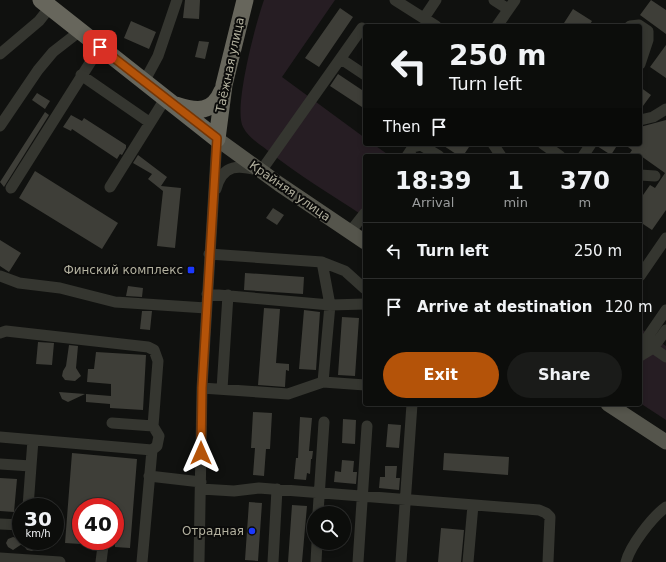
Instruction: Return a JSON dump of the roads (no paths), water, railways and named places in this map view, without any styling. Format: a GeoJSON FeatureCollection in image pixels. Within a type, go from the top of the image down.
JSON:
{"type":"FeatureCollection","features":[{"type":"Feature","properties":{"kind":"highway","name":"Таёжная улица"},"geometry":{"type":"LineString","coordinates":[[217,138],[224,85],[245,0]]}},
{"type":"Feature","properties":{"kind":"highway"},"geometry":{"type":"LineString","coordinates":[[45,4],[217,138]]}},
{"type":"Feature","properties":{"kind":"highway"},"geometry":{"type":"LineString","coordinates":[[168,101],[193,110],[209,108],[215,103],[224,85]]}},
{"type":"Feature","properties":{"kind":"main road","name":"Крайняя улица"},"geometry":{"type":"LineString","coordinates":[[217,138],[261,171],[363,241]]}},
{"type":"Feature","properties":{"kind":"main road"},"geometry":{"type":"LineString","coordinates":[[611,406],[666,442]]}},
{"type":"Feature","properties":{"kind":"street"},"geometry":{"type":"LineString","coordinates":[[144,82],[158,56],[177,0]]}},
{"type":"Feature","properties":{"kind":"street"},"geometry":{"type":"LineString","coordinates":[[424,18],[436,0]]}},
{"type":"Feature","properties":{"kind":"street"},"geometry":{"type":"LineString","coordinates":[[494,0],[508,10]]}},
{"type":"Feature","properties":{"kind":"street"},"geometry":{"type":"LineString","coordinates":[[498,24],[515,0]]}},
{"type":"Feature","properties":{"kind":"street"},"geometry":{"type":"LineString","coordinates":[[399,1],[433,24]]}},
{"type":"Feature","properties":{"kind":"street"},"geometry":{"type":"LineString","coordinates":[[0,54],[39,21],[45,4]]}},
{"type":"Feature","properties":{"kind":"street"},"geometry":{"type":"LineString","coordinates":[[642,26],[648,31],[648,40],[642,58]]}},
{"type":"Feature","properties":{"kind":"street"},"geometry":{"type":"LineString","coordinates":[[212,203],[220,179],[228,170],[240,167],[261,171],[362,28]]}},
{"type":"Feature","properties":{"kind":"street"},"geometry":{"type":"LineString","coordinates":[[0,126],[38,70],[53,52],[80,31]]}},
{"type":"Feature","properties":{"kind":"street"},"geometry":{"type":"LineString","coordinates":[[11,188],[100,47]]}},
{"type":"Feature","properties":{"kind":"street"},"geometry":{"type":"LineString","coordinates":[[341,59],[363,74]]}},
{"type":"Feature","properties":{"kind":"street"},"geometry":{"type":"LineString","coordinates":[[81,75],[149,122]]}},
{"type":"Feature","properties":{"kind":"street"},"geometry":{"type":"LineString","coordinates":[[110,187],[149,122],[168,101]]}},
{"type":"Feature","properties":{"kind":"street"},"geometry":{"type":"LineString","coordinates":[[642,120],[653,117],[666,109]]}},
{"type":"Feature","properties":{"kind":"street","name":"Таёжная улица"},"geometry":{"type":"LineString","coordinates":[[199,562],[202,388],[217,138]]}},
{"type":"Feature","properties":{"kind":"street"},"geometry":{"type":"LineString","coordinates":[[408,154],[413,147],[417,146]]}},
{"type":"Feature","properties":{"kind":"street"},"geometry":{"type":"LineString","coordinates":[[423,146],[436,154]]}},
{"type":"Feature","properties":{"kind":"street"},"geometry":{"type":"LineString","coordinates":[[546,146],[557,154]]}},
{"type":"Feature","properties":{"kind":"street"},"geometry":{"type":"LineString","coordinates":[[642,175],[655,176]]}},
{"type":"Feature","properties":{"kind":"street"},"geometry":{"type":"LineString","coordinates":[[350,232],[363,216]]}},
{"type":"Feature","properties":{"kind":"street"},"geometry":{"type":"LineString","coordinates":[[642,273],[666,238]]}},
{"type":"Feature","properties":{"kind":"street"},"geometry":{"type":"LineString","coordinates":[[210,254],[322,262],[345,271],[363,287]]}},
{"type":"Feature","properties":{"kind":"street"},"geometry":{"type":"LineString","coordinates":[[322,262],[330,305],[323,382]]}},
{"type":"Feature","properties":{"kind":"street"},"geometry":{"type":"LineString","coordinates":[[0,276],[19,283],[60,288],[115,302],[206,308]]}},
{"type":"Feature","properties":{"kind":"street"},"geometry":{"type":"LineString","coordinates":[[207,294],[330,305],[363,304]]}},
{"type":"Feature","properties":{"kind":"street"},"geometry":{"type":"LineString","coordinates":[[222,389],[228,295]]}},
{"type":"Feature","properties":{"kind":"street"},"geometry":{"type":"LineString","coordinates":[[642,345],[666,310]]}},
{"type":"Feature","properties":{"kind":"street"},"geometry":{"type":"LineString","coordinates":[[642,355],[653,348],[666,330]]}},
{"type":"Feature","properties":{"kind":"street"},"geometry":{"type":"LineString","coordinates":[[0,333],[6,331],[148,347],[154,350],[158,361],[153,426],[158,432],[158,441],[152,450],[142,562]]}},
{"type":"Feature","properties":{"kind":"street"},"geometry":{"type":"LineString","coordinates":[[653,348],[666,357]]}},
{"type":"Feature","properties":{"kind":"street"},"geometry":{"type":"LineString","coordinates":[[202,388],[288,394],[323,382],[363,385]]}},
{"type":"Feature","properties":{"kind":"street"},"geometry":{"type":"LineString","coordinates":[[401,562],[412,406]]}},
{"type":"Feature","properties":{"kind":"street"},"geometry":{"type":"LineString","coordinates":[[318,506],[324,422]]}},
{"type":"Feature","properties":{"kind":"street"},"geometry":{"type":"LineString","coordinates":[[112,423],[153,426]]}},
{"type":"Feature","properties":{"kind":"street"},"geometry":{"type":"LineString","coordinates":[[358,562],[367,426]]}},
{"type":"Feature","properties":{"kind":"street"},"geometry":{"type":"LineString","coordinates":[[0,437],[152,450]]}},
{"type":"Feature","properties":{"kind":"street"},"geometry":{"type":"LineString","coordinates":[[29,498],[33,440]]}},
{"type":"Feature","properties":{"kind":"street"},"geometry":{"type":"LineString","coordinates":[[0,464],[31,466]]}},
{"type":"Feature","properties":{"kind":"street"},"geometry":{"type":"LineString","coordinates":[[149,476],[234,491],[259,488],[277,489],[539,510],[546,513],[550,517],[548,562]]}},
{"type":"Feature","properties":{"kind":"street"},"geometry":{"type":"LineString","coordinates":[[273,562],[277,489]]}},
{"type":"Feature","properties":{"kind":"street"},"geometry":{"type":"LineString","coordinates":[[468,562],[473,505]]}},
{"type":"Feature","properties":{"kind":"street"},"geometry":{"type":"LineString","coordinates":[[626,562],[630,552],[654,516],[666,507]]}},
{"type":"Feature","properties":{"kind":"street"},"geometry":{"type":"LineString","coordinates":[[0,524],[12,525]]}},
{"type":"Feature","properties":{"kind":"street"},"geometry":{"type":"LineString","coordinates":[[101,562],[102,550]]}},
{"type":"Feature","properties":{"kind":"street"},"geometry":{"type":"LineString","coordinates":[[316,562],[317,550]]}},
{"type":"Feature","properties":{"kind":"street"},"geometry":{"type":"LineString","coordinates":[[0,558],[60,562]]}},
{"type":"Feature","properties":{"kind":"place","name":"Финский комплекс"},"geometry":{"type":"Point","coordinates":[191,270]}},
{"type":"Feature","properties":{"kind":"place","name":"Отрадная"},"geometry":{"type":"Point","coordinates":[252,531]}}]}
